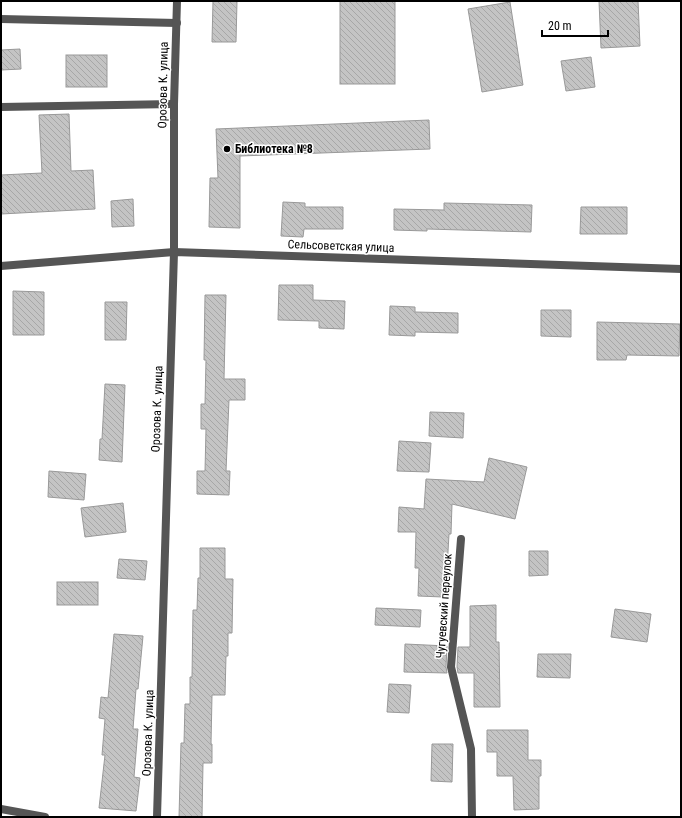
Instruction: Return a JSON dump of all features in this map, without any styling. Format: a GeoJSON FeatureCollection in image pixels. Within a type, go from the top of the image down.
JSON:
{"type":"FeatureCollection","features":[{"type":"Feature","properties":{"kind":"street","name":"Орозова К. улица"},"geometry":{"type":"LineString","coordinates":[[157,817],[174,252],[174,104],[177,1]]}},
{"type":"Feature","properties":{"kind":"street"},"geometry":{"type":"LineString","coordinates":[[1,19],[177,23]]}},
{"type":"Feature","properties":{"kind":"street"},"geometry":{"type":"LineString","coordinates":[[1,107],[174,104]]}},
{"type":"Feature","properties":{"kind":"street","name":"Сельсоветская улица"},"geometry":{"type":"LineString","coordinates":[[1,266],[174,252],[681,269]]}},
{"type":"Feature","properties":{"kind":"street","name":"Чугуевский переулок"},"geometry":{"type":"LineString","coordinates":[[461,539],[451,667],[470,749],[472,817]]}},
{"type":"Feature","properties":{"kind":"street"},"geometry":{"type":"LineString","coordinates":[[1,809],[46,817]]}},
{"type":"Feature","properties":{"kind":"building"},"geometry":{"type":"Polygon","coordinates":[[[213,1],[237,1],[236,42],[212,42],[213,1]]]}},
{"type":"Feature","properties":{"kind":"building"},"geometry":{"type":"Polygon","coordinates":[[[340,1],[395,1],[395,84],[340,84],[340,1]]]}},
{"type":"Feature","properties":{"kind":"building"},"geometry":{"type":"Polygon","coordinates":[[[599,1],[638,1],[640,46],[601,48],[599,1]]]}},
{"type":"Feature","properties":{"kind":"building"},"geometry":{"type":"Polygon","coordinates":[[[510,2],[523,85],[482,92],[468,9],[510,2]]]}},
{"type":"Feature","properties":{"kind":"building"},"geometry":{"type":"Polygon","coordinates":[[[20,49],[21,69],[1,70],[1,50],[20,49]]]}},
{"type":"Feature","properties":{"kind":"building"},"geometry":{"type":"Polygon","coordinates":[[[66,55],[107,55],[107,87],[66,87],[66,55]]]}},
{"type":"Feature","properties":{"kind":"building"},"geometry":{"type":"Polygon","coordinates":[[[591,57],[595,87],[566,91],[561,61],[591,57]]]}},
{"type":"Feature","properties":{"kind":"building"},"geometry":{"type":"Polygon","coordinates":[[[69,114],[71,171],[93,170],[95,209],[1,214],[1,175],[42,173],[39,115],[69,114]]]}},
{"type":"Feature","properties":{"kind":"building"},"geometry":{"type":"Polygon","coordinates":[[[429,120],[430,149],[240,156],[240,228],[209,227],[210,178],[218,178],[216,129],[429,120]]]}},
{"type":"Feature","properties":{"kind":"building"},"geometry":{"type":"Polygon","coordinates":[[[133,199],[134,226],[112,227],[111,201],[133,199]]]}},
{"type":"Feature","properties":{"kind":"building"},"geometry":{"type":"Polygon","coordinates":[[[283,202],[305,203],[305,207],[343,207],[343,229],[304,229],[303,237],[281,236],[283,202]]]}},
{"type":"Feature","properties":{"kind":"building"},"geometry":{"type":"Polygon","coordinates":[[[444,203],[532,205],[531,232],[427,229],[427,231],[394,230],[394,209],[444,210],[444,203]]]}},
{"type":"Feature","properties":{"kind":"building"},"geometry":{"type":"Polygon","coordinates":[[[581,207],[627,207],[627,234],[580,234],[581,207]]]}},
{"type":"Feature","properties":{"kind":"building"},"geometry":{"type":"Polygon","coordinates":[[[279,285],[313,285],[313,300],[345,301],[344,329],[319,328],[319,321],[278,320],[279,285]]]}},
{"type":"Feature","properties":{"kind":"building"},"geometry":{"type":"Polygon","coordinates":[[[13,291],[44,292],[44,335],[13,335],[13,291]]]}},
{"type":"Feature","properties":{"kind":"building"},"geometry":{"type":"Polygon","coordinates":[[[205,295],[226,295],[224,379],[245,379],[245,400],[229,400],[226,471],[230,471],[229,495],[197,494],[197,471],[205,471],[206,429],[201,429],[201,404],[205,404],[205,295]]]}},
{"type":"Feature","properties":{"kind":"building"},"geometry":{"type":"Polygon","coordinates":[[[105,302],[127,302],[126,340],[105,340],[105,302]]]}},
{"type":"Feature","properties":{"kind":"building"},"geometry":{"type":"Polygon","coordinates":[[[390,306],[415,307],[415,312],[458,313],[458,333],[415,332],[415,336],[389,335],[390,306]]]}},
{"type":"Feature","properties":{"kind":"building"},"geometry":{"type":"Polygon","coordinates":[[[541,310],[571,310],[571,337],[541,336],[541,310]]]}},
{"type":"Feature","properties":{"kind":"building"},"geometry":{"type":"Polygon","coordinates":[[[597,322],[680,324],[679,356],[627,355],[626,360],[597,360],[597,322]]]}},
{"type":"Feature","properties":{"kind":"building"},"geometry":{"type":"Polygon","coordinates":[[[105,384],[125,385],[122,462],[99,460],[100,439],[102,439],[105,384]]]}},
{"type":"Feature","properties":{"kind":"building"},"geometry":{"type":"Polygon","coordinates":[[[430,412],[464,413],[463,438],[429,436],[430,412]]]}},
{"type":"Feature","properties":{"kind":"building"},"geometry":{"type":"Polygon","coordinates":[[[399,441],[431,443],[429,472],[397,471],[399,441]]]}},
{"type":"Feature","properties":{"kind":"building"},"geometry":{"type":"Polygon","coordinates":[[[489,458],[527,467],[515,519],[452,504],[451,534],[449,534],[447,569],[444,569],[443,597],[418,596],[419,568],[415,568],[416,532],[398,532],[399,507],[424,509],[426,479],[484,482],[489,458]]]}},
{"type":"Feature","properties":{"kind":"building"},"geometry":{"type":"Polygon","coordinates":[[[49,471],[86,474],[84,500],[48,497],[49,471]]]}},
{"type":"Feature","properties":{"kind":"building"},"geometry":{"type":"Polygon","coordinates":[[[123,503],[126,532],[85,537],[81,508],[123,503]]]}},
{"type":"Feature","properties":{"kind":"building"},"geometry":{"type":"Polygon","coordinates":[[[200,548],[225,548],[225,579],[233,579],[232,633],[228,633],[225,695],[212,695],[212,763],[203,763],[202,817],[179,817],[181,743],[184,743],[185,704],[190,704],[193,610],[197,610],[198,578],[200,578],[200,548]]]}},
{"type":"Feature","properties":{"kind":"building"},"geometry":{"type":"Polygon","coordinates":[[[529,551],[548,551],[548,575],[529,576],[529,551]]]}},
{"type":"Feature","properties":{"kind":"building"},"geometry":{"type":"Polygon","coordinates":[[[119,559],[147,561],[145,580],[117,578],[119,559]]]}},
{"type":"Feature","properties":{"kind":"building"},"geometry":{"type":"Polygon","coordinates":[[[57,582],[98,582],[98,605],[57,605],[57,582]]]}},
{"type":"Feature","properties":{"kind":"building"},"geometry":{"type":"Polygon","coordinates":[[[496,605],[496,642],[499,642],[500,707],[474,707],[474,673],[458,673],[458,647],[470,647],[470,606],[496,605]]]}},
{"type":"Feature","properties":{"kind":"building"},"geometry":{"type":"Polygon","coordinates":[[[376,608],[421,610],[420,627],[375,625],[376,608]]]}},
{"type":"Feature","properties":{"kind":"building"},"geometry":{"type":"Polygon","coordinates":[[[615,609],[651,614],[647,642],[611,637],[615,609]]]}},
{"type":"Feature","properties":{"kind":"building"},"geometry":{"type":"Polygon","coordinates":[[[114,634],[143,636],[138,689],[136,689],[133,729],[138,729],[134,777],[140,778],[136,811],[99,808],[105,755],[102,755],[105,719],[99,718],[101,697],[108,698],[114,634]]]}},
{"type":"Feature","properties":{"kind":"building"},"geometry":{"type":"Polygon","coordinates":[[[405,644],[447,646],[447,673],[404,672],[405,644]]]}},
{"type":"Feature","properties":{"kind":"building"},"geometry":{"type":"Polygon","coordinates":[[[538,654],[571,654],[570,678],[537,677],[538,654]]]}},
{"type":"Feature","properties":{"kind":"building"},"geometry":{"type":"Polygon","coordinates":[[[389,684],[411,685],[409,713],[387,712],[389,684]]]}},
{"type":"Feature","properties":{"kind":"building"},"geometry":{"type":"Polygon","coordinates":[[[487,730],[528,730],[528,760],[541,760],[541,776],[539,776],[539,809],[514,810],[513,776],[497,776],[497,752],[487,752],[487,730]]]}},
{"type":"Feature","properties":{"kind":"building"},"geometry":{"type":"Polygon","coordinates":[[[432,744],[453,744],[452,782],[431,781],[432,744]]]}},
{"type":"Feature","properties":{"kind":"place","name":"Библиотека №8"},"geometry":{"type":"Point","coordinates":[227,149]}}]}
